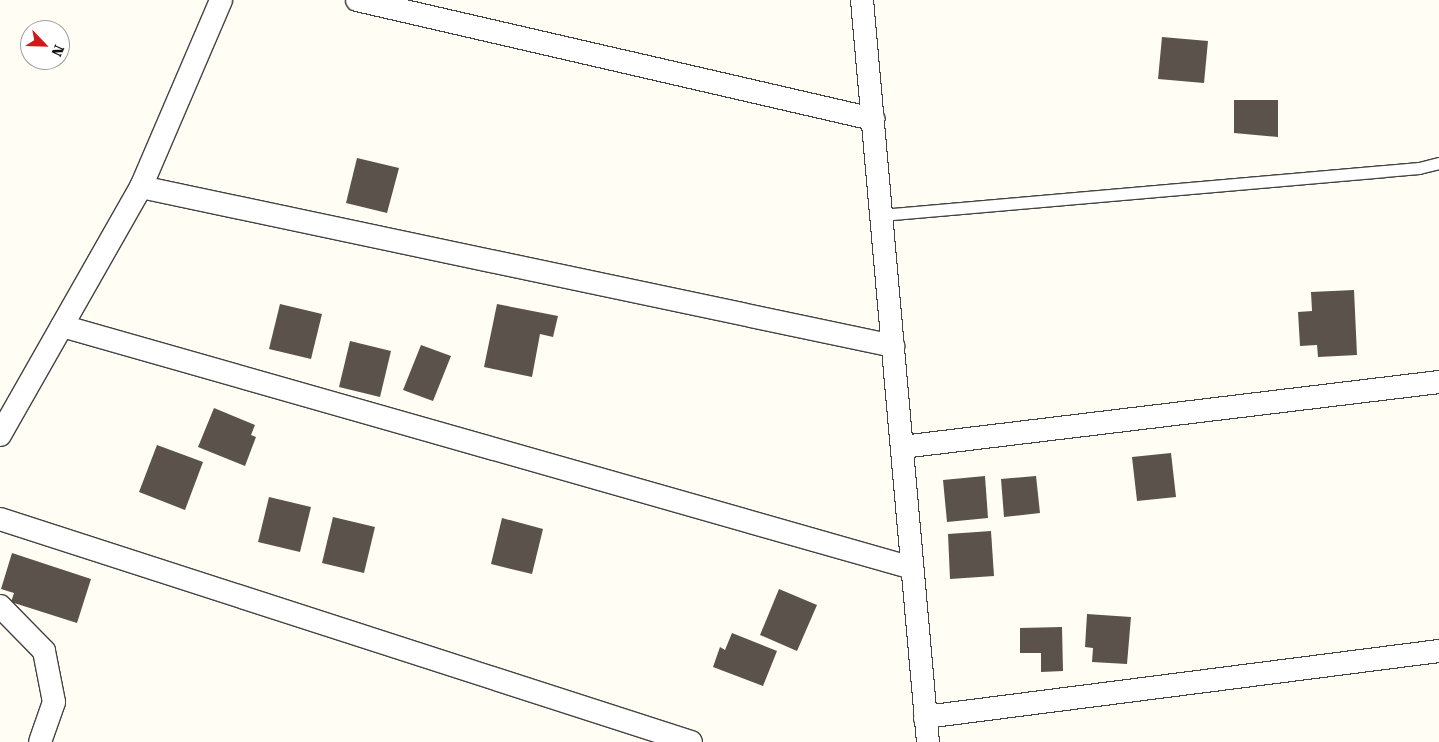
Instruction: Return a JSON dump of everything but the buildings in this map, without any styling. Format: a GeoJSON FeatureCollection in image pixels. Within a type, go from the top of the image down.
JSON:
{"type":"FeatureCollection","features":[{"type":"Feature","properties":{"kind":"street"},"geometry":{"type":"LineString","coordinates":[[0,435],[141,187],[221,0]]}},
{"type":"Feature","properties":{"kind":"street"},"geometry":{"type":"LineString","coordinates":[[357,0],[873,119]]}},
{"type":"Feature","properties":{"kind":"street"},"geometry":{"type":"LineString","coordinates":[[863,0],[928,742]]}},
{"type":"Feature","properties":{"kind":"street"},"geometry":{"type":"LineString","coordinates":[[141,187],[893,346]]}},
{"type":"Feature","properties":{"kind":"street"},"geometry":{"type":"LineString","coordinates":[[62,326],[912,568]]}},
{"type":"Feature","properties":{"kind":"street"},"geometry":{"type":"LineString","coordinates":[[902,447],[1439,382]]}},
{"type":"Feature","properties":{"kind":"street"},"geometry":{"type":"LineString","coordinates":[[0,519],[691,742]]}},
{"type":"Feature","properties":{"kind":"street"},"geometry":{"type":"LineString","coordinates":[[0,606],[44,650],[54,702],[40,742]]}},
{"type":"Feature","properties":{"kind":"street"},"geometry":{"type":"LineString","coordinates":[[925,717],[1439,651]]}},
{"type":"Feature","properties":{"kind":"lane"},"geometry":{"type":"LineString","coordinates":[[881,215],[1419,168],[1439,163]]}}]}
